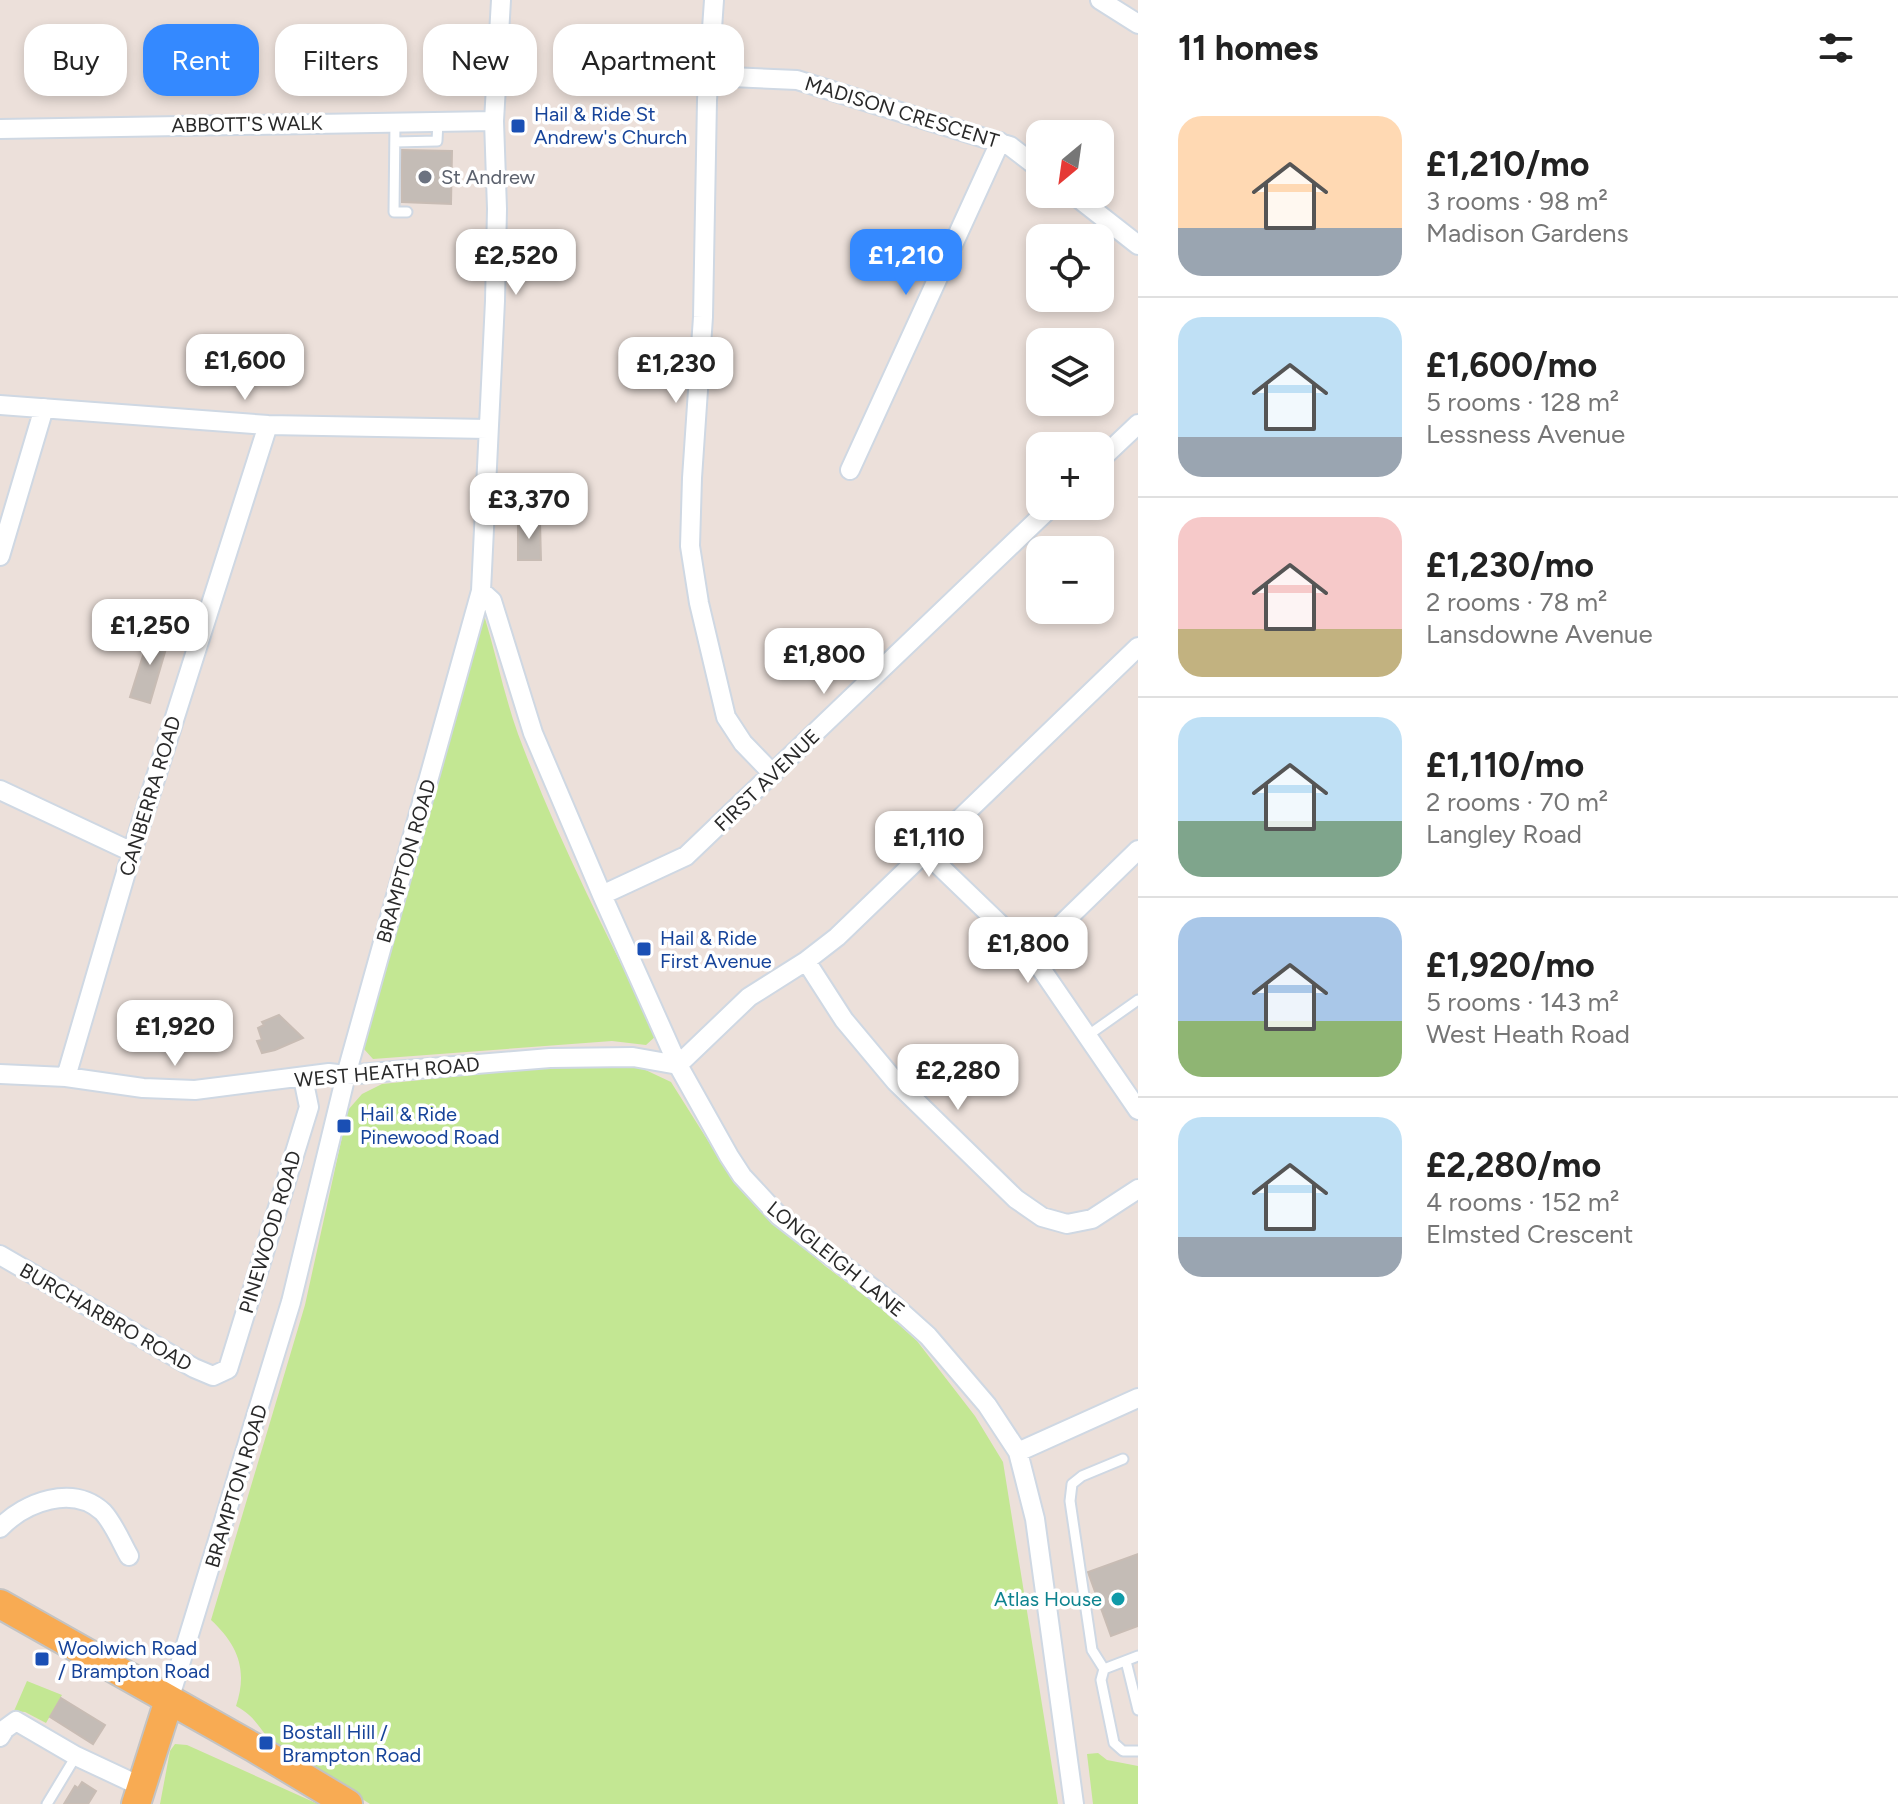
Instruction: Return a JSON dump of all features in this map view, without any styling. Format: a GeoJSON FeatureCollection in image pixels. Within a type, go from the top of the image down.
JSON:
{"type":"FeatureCollection","features":[{"type":"Feature","properties":{"kind":"main road"},"geometry":{"type":"LineString","coordinates":[[0,1604],[247,1755],[275,1761],[348,1804]]}},
{"type":"Feature","properties":{"kind":"main road"},"geometry":{"type":"LineString","coordinates":[[0,1623],[167,1706]]}},
{"type":"Feature","properties":{"kind":"main road"},"geometry":{"type":"LineString","coordinates":[[138,1795],[167,1706]]}},
{"type":"Feature","properties":{"kind":"street","name":"BRAMPTON ROAD"},"geometry":{"type":"LineString","coordinates":[[167,1706],[291,1302],[346,1075],[481,591],[497,209],[494,121],[501,0]]}},
{"type":"Feature","properties":{"kind":"street"},"geometry":{"type":"LineString","coordinates":[[712,24],[714,0]]}},
{"type":"Feature","properties":{"kind":"street"},"geometry":{"type":"LineString","coordinates":[[1100,0],[1138,24]]}},
{"type":"Feature","properties":{"kind":"street","name":"MADISON CRESCENT"},"geometry":{"type":"LineString","coordinates":[[744,78],[797,80],[1000,142],[1026,158]]}},
{"type":"Feature","properties":{"kind":"street"},"geometry":{"type":"LineString","coordinates":[[709,96],[703,317],[690,546],[699,603],[726,717],[743,743],[773,774]]}},
{"type":"Feature","properties":{"kind":"street","name":"ABBOTT'S WALK"},"geometry":{"type":"LineString","coordinates":[[0,129],[494,121]]}},
{"type":"Feature","properties":{"kind":"street"},"geometry":{"type":"LineString","coordinates":[[850,470],[1000,142]]}},
{"type":"Feature","properties":{"kind":"street"},"geometry":{"type":"LineString","coordinates":[[1091,208],[1138,245]]}},
{"type":"Feature","properties":{"kind":"street"},"geometry":{"type":"LineString","coordinates":[[0,405],[268,425],[488,429]]}},
{"type":"Feature","properties":{"kind":"street"},"geometry":{"type":"LineString","coordinates":[[0,556],[44,408]]}},
{"type":"Feature","properties":{"kind":"street"},"geometry":{"type":"LineString","coordinates":[[1114,447],[1138,424]]}},
{"type":"Feature","properties":{"kind":"street","name":"CANBERRA ROAD"},"geometry":{"type":"LineString","coordinates":[[66,1077],[132,852],[268,425]]}},
{"type":"Feature","properties":{"kind":"street","name":"FIRST AVENUE"},"geometry":{"type":"LineString","coordinates":[[602,895],[686,856],[1037,520]]}},
{"type":"Feature","properties":{"kind":"street","name":"LONGLEIGH LANE"},"geometry":{"type":"LineString","coordinates":[[481,591],[492,601],[533,733],[602,895],[678,1065],[729,1156],[760,1197],[799,1234],[889,1301],[928,1336],[987,1405],[1018,1452],[1035,1519],[1074,1804]]}},
{"type":"Feature","properties":{"kind":"street"},"geometry":{"type":"LineString","coordinates":[[678,1065],[749,997],[837,937],[1138,647]]}},
{"type":"Feature","properties":{"kind":"street"},"geometry":{"type":"LineString","coordinates":[[0,790],[132,852]]}},
{"type":"Feature","properties":{"kind":"street"},"geometry":{"type":"LineString","coordinates":[[1031,954],[1138,850]]}},
{"type":"Feature","properties":{"kind":"street"},"geometry":{"type":"LineString","coordinates":[[926,853],[1031,954],[1138,1110]]}},
{"type":"Feature","properties":{"kind":"street"},"geometry":{"type":"LineString","coordinates":[[806,961],[844,1020],[895,1081],[1016,1199],[1042,1217],[1067,1224],[1092,1219],[1138,1189]]}},
{"type":"Feature","properties":{"kind":"street","name":"WEST HEATH ROAD"},"geometry":{"type":"LineString","coordinates":[[0,1074],[66,1077],[143,1088],[195,1090],[329,1073],[346,1075],[550,1058],[633,1057],[678,1065]]}},
{"type":"Feature","properties":{"kind":"street","name":"PINEWOOD ROAD"},"geometry":{"type":"LineString","coordinates":[[213,1376],[228,1369],[309,1107],[303,1078]]}},
{"type":"Feature","properties":{"kind":"street","name":"BURCHARBRO ROAD"},"geometry":{"type":"LineString","coordinates":[[0,1255],[194,1368],[213,1376]]}},
{"type":"Feature","properties":{"kind":"street"},"geometry":{"type":"LineString","coordinates":[[1018,1452],[1138,1398]]}},
{"type":"Feature","properties":{"kind":"street"},"geometry":{"type":"LineString","coordinates":[[0,1528],[33,1505],[63,1498],[78,1499],[102,1512],[129,1556]]}},
{"type":"Feature","properties":{"kind":"street"},"geometry":{"type":"LineString","coordinates":[[0,1737],[16,1721],[138,1795]]}},
{"type":"Feature","properties":{"kind":"lane"},"geometry":{"type":"LineString","coordinates":[[395,142],[437,141],[438,121]]}},
{"type":"Feature","properties":{"kind":"lane"},"geometry":{"type":"LineString","coordinates":[[395,122],[394,212],[407,212]]}},
{"type":"Feature","properties":{"kind":"lane"},"geometry":{"type":"LineString","coordinates":[[1087,1036],[1138,1000]]}},
{"type":"Feature","properties":{"kind":"lane"},"geometry":{"type":"LineString","coordinates":[[1123,1459],[1082,1476],[1072,1484],[1070,1501],[1092,1650],[1104,1669],[1101,1680],[1114,1743],[1123,1751],[1138,1751]]}},
{"type":"Feature","properties":{"kind":"lane"},"geometry":{"type":"LineString","coordinates":[[1104,1669],[1138,1656]]}},
{"type":"Feature","properties":{"kind":"lane"},"geometry":{"type":"LineString","coordinates":[[1126,1661],[1138,1710]]}},
{"type":"Feature","properties":{"kind":"lane"},"geometry":{"type":"LineString","coordinates":[[47,1804],[76,1756]]}},
{"type":"Feature","properties":{"kind":"green space"},"geometry":{"type":"Polygon","coordinates":[[[484,615],[513,719],[533,773],[583,886],[657,1035],[646,1045],[612,1041],[373,1059],[363,1048],[484,615]]]}},
{"type":"Feature","properties":{"kind":"green space"},"geometry":{"type":"Polygon","coordinates":[[[588,1063],[637,1066],[671,1082],[727,1171],[752,1202],[917,1341],[975,1416],[1003,1462],[1058,1804],[370,1804],[270,1740],[252,1718],[236,1706],[241,1681],[238,1659],[228,1639],[211,1620],[305,1305],[348,1110],[362,1094],[382,1084],[588,1063]]]}},
{"type":"Feature","properties":{"kind":"green space"},"geometry":{"type":"Polygon","coordinates":[[[27,1681],[62,1695],[46,1723],[25,1712],[14,1711],[27,1681]]]}},
{"type":"Feature","properties":{"kind":"green space"},"geometry":{"type":"Polygon","coordinates":[[[175,1744],[187,1745],[318,1804],[160,1804],[170,1751],[175,1744]]]}},
{"type":"Feature","properties":{"kind":"green space"},"geometry":{"type":"Polygon","coordinates":[[[1098,1753],[1107,1760],[1138,1766],[1138,1804],[1093,1804],[1087,1754],[1098,1753]]]}},
{"type":"Feature","properties":{"kind":"building","name":"St Andrew"},"geometry":{"type":"Polygon","coordinates":[[[402,150],[452,151],[451,204],[402,202],[402,150]]]}},
{"type":"Feature","properties":{"kind":"building"},"geometry":{"type":"Polygon","coordinates":[[[518,522],[540,522],[541,560],[518,560],[518,522]]]}},
{"type":"Feature","properties":{"kind":"building"},"geometry":{"type":"Polygon","coordinates":[[[151,630],[170,635],[150,703],[130,697],[151,630]]]}},
{"type":"Feature","properties":{"kind":"building"},"geometry":{"type":"Polygon","coordinates":[[[279,1015],[303,1038],[262,1053],[257,1041],[262,1040],[258,1028],[264,1025],[262,1022],[279,1015]]]}},
{"type":"Feature","properties":{"kind":"building","name":"Atlas House"},"geometry":{"type":"Polygon","coordinates":[[[1138,1554],[1138,1626],[1111,1636],[1088,1572],[1138,1554]]]}},
{"type":"Feature","properties":{"kind":"building"},"geometry":{"type":"Polygon","coordinates":[[[61,1698],[105,1725],[93,1744],[50,1717],[61,1698]]]}},
{"type":"Feature","properties":{"kind":"building"},"geometry":{"type":"Polygon","coordinates":[[[82,1782],[96,1791],[88,1804],[64,1804],[75,1786],[78,1788],[82,1782]]]}},
{"type":"Feature","properties":{"kind":"place","name":"Hail & Ride St Andrew's Church"},"geometry":{"type":"Point","coordinates":[518,126]}},
{"type":"Feature","properties":{"kind":"place","name":"St Andrew"},"geometry":{"type":"Point","coordinates":[425,177]}},
{"type":"Feature","properties":{"kind":"place","name":"Hail & Ride First Avenue"},"geometry":{"type":"Point","coordinates":[644,949]}},
{"type":"Feature","properties":{"kind":"place","name":"Hail & Ride Pinewood Road"},"geometry":{"type":"Point","coordinates":[344,1126]}},
{"type":"Feature","properties":{"kind":"place","name":"Atlas House"},"geometry":{"type":"Point","coordinates":[1118,1599]}},
{"type":"Feature","properties":{"kind":"place","name":"Woolwich Road / Brampton Road"},"geometry":{"type":"Point","coordinates":[42,1659]}},
{"type":"Feature","properties":{"kind":"place","name":"Bostall Hill / Brampton Road"},"geometry":{"type":"Point","coordinates":[266,1743]}}]}
